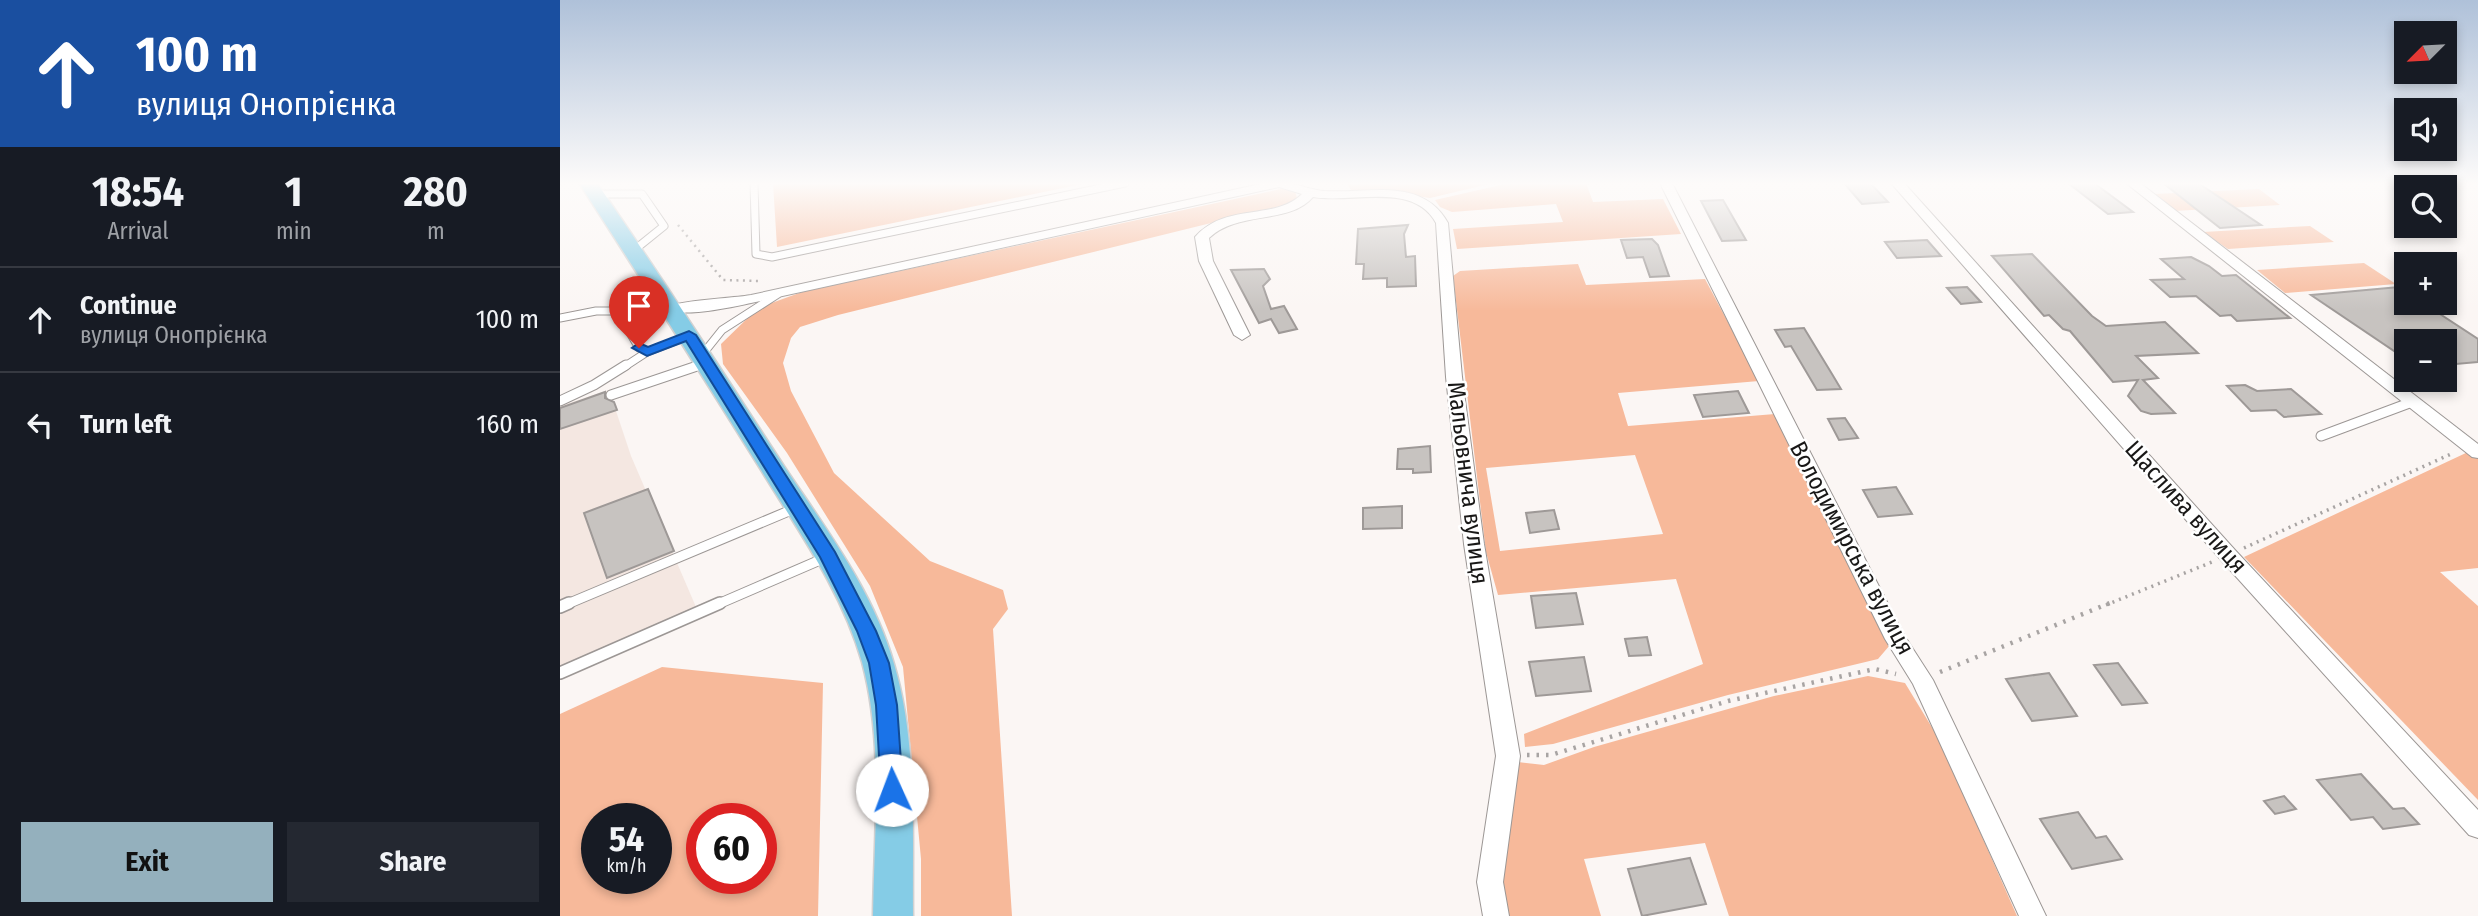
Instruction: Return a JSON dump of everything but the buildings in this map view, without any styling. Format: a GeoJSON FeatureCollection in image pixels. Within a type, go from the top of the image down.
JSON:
{"type":"FeatureCollection","features":[{"type":"Feature","properties":{"kind":"main road"},"geometry":{"type":"LineString","coordinates":[[613,226],[672,308],[829,556],[867,631],[879,663],[886,705],[891,765],[893,916]]}},
{"type":"Feature","properties":{"kind":"street"},"geometry":{"type":"LineString","coordinates":[[672,308],[719,305],[1085,226]]}},
{"type":"Feature","properties":{"kind":"street"},"geometry":{"type":"LineString","coordinates":[[1215,226],[1202,237],[1206,261],[1242,335]]}},
{"type":"Feature","properties":{"kind":"street","name":"Мальовнича вулиця"},"geometry":{"type":"LineString","coordinates":[[1441,226],[1454,377],[1474,544],[1508,755],[1490,882],[1496,916]]}},
{"type":"Feature","properties":{"kind":"street","name":"Володимирська вулиця"},"geometry":{"type":"LineString","coordinates":[[1688,226],[1896,639],[1922,680],[2033,916]]}},
{"type":"Feature","properties":{"kind":"street","name":"Щаслива вулиця"},"geometry":{"type":"LineString","coordinates":[[1935,226],[2228,555],[2478,827]]}},
{"type":"Feature","properties":{"kind":"street"},"geometry":{"type":"LineString","coordinates":[[2187,226],[2473,449]]}},
{"type":"Feature","properties":{"kind":"lane"},"geometry":{"type":"LineString","coordinates":[[633,251],[664,226]]}},
{"type":"Feature","properties":{"kind":"lane"},"geometry":{"type":"LineString","coordinates":[[755,226],[756,254],[772,257],[921,226]]}},
{"type":"Feature","properties":{"kind":"lane"},"geometry":{"type":"LineString","coordinates":[[611,395],[699,351],[722,330],[758,305],[786,291]]}},
{"type":"Feature","properties":{"kind":"lane"},"geometry":{"type":"LineString","coordinates":[[560,318],[596,311],[617,311],[639,348],[647,352],[699,351]]}},
{"type":"Feature","properties":{"kind":"lane"},"geometry":{"type":"LineString","coordinates":[[560,401],[594,385],[647,352]]}},
{"type":"Feature","properties":{"kind":"lane"},"geometry":{"type":"LineString","coordinates":[[2321,436],[2412,402]]}},
{"type":"Feature","properties":{"kind":"lane"},"geometry":{"type":"LineString","coordinates":[[560,607],[798,508]]}},
{"type":"Feature","properties":{"kind":"lane"},"geometry":{"type":"LineString","coordinates":[[560,673],[829,556]]}},
{"type":"Feature","properties":{"kind":"path"},"geometry":{"type":"LineString","coordinates":[[1508,755],[1551,755],[1728,701],[1875,669],[1922,680],[2228,555],[2473,449]]}},
{"type":"Feature","properties":{"kind":"shaded area"},"geometry":{"type":"Polygon","coordinates":[[[776,226],[880,226],[777,247],[776,226]]]}},
{"type":"Feature","properties":{"kind":"shaded area"},"geometry":{"type":"Polygon","coordinates":[[[1110,226],[1200,226],[838,315],[800,327],[791,338],[783,363],[791,391],[834,473],[930,561],[1003,590],[1008,609],[993,629],[1012,916],[921,916],[921,859],[903,667],[870,586],[787,453],[723,364],[721,344],[758,308],[802,292],[1110,226]]]}},
{"type":"Feature","properties":{"kind":"shaded area"},"geometry":{"type":"Polygon","coordinates":[[[1504,226],[1677,226],[1681,234],[1457,249],[1453,229],[1504,226]]]}},
{"type":"Feature","properties":{"kind":"shaded area"},"geometry":{"type":"Polygon","coordinates":[[[2310,226],[2334,242],[2228,249],[2203,232],[2310,226]]]}},
{"type":"Feature","properties":{"kind":"shaded area"},"geometry":{"type":"Polygon","coordinates":[[[2364,263],[2394,284],[2285,293],[2257,270],[2364,263]]]}},
{"type":"Feature","properties":{"kind":"shaded area"},"geometry":{"type":"Polygon","coordinates":[[[1578,264],[1586,285],[1705,279],[1759,381],[1618,393],[1628,426],[1775,414],[1890,645],[1878,659],[1728,695],[1553,744],[1525,747],[1524,734],[1703,664],[1676,579],[1498,595],[1486,552],[1453,276],[1460,271],[1578,264]],[[1635,455],[1486,468],[1500,551],[1663,534],[1635,455]]]}},
{"type":"Feature","properties":{"kind":"shaded area"},"geometry":{"type":"Polygon","coordinates":[[[609,390],[631,456],[696,607],[560,666],[560,406],[609,390]]]}},
{"type":"Feature","properties":{"kind":"shaded area"},"geometry":{"type":"Polygon","coordinates":[[[2468,452],[2478,459],[2478,568],[2440,572],[2478,606],[2478,800],[2244,557],[2468,452]]]}},
{"type":"Feature","properties":{"kind":"shaded area"},"geometry":{"type":"Polygon","coordinates":[[[662,667],[823,683],[818,916],[560,916],[560,714],[662,667]]]}},
{"type":"Feature","properties":{"kind":"shaded area"},"geometry":{"type":"Polygon","coordinates":[[[1868,676],[1905,683],[1939,739],[2017,916],[1729,916],[1705,843],[1584,859],[1601,916],[1504,916],[1499,876],[1518,762],[1544,765],[1594,747],[1774,696],[1868,676]]]}},
{"type":"Feature","properties":{"kind":"route"},"geometry":{"type":"LineString","coordinates":[[639,348],[647,352],[689,335],[829,556],[867,631],[879,663],[886,705],[892,790]]}}]}
